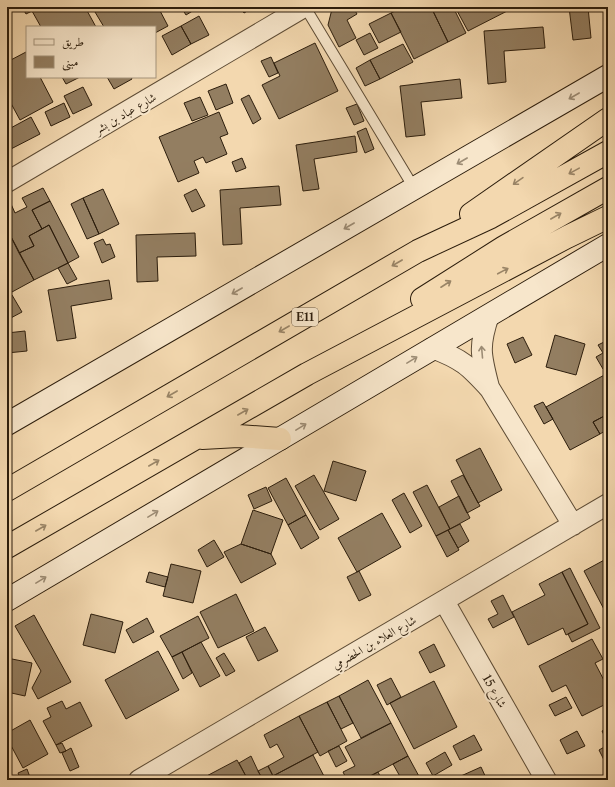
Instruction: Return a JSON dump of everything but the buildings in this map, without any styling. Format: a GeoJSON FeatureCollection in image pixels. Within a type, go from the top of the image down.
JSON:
{"type":"FeatureCollection","features":[{"type":"Feature","properties":{"kind":"highway"},"geometry":{"type":"LineString","coordinates":[[418,251],[608,119]]}},
{"type":"Feature","properties":{"kind":"highway","name":"E11"},"geometry":{"type":"LineString","coordinates":[[7,490],[418,251],[491,217],[608,152]]}},
{"type":"Feature","properties":{"kind":"highway"},"geometry":{"type":"LineString","coordinates":[[307,374],[494,253],[608,188]]}},
{"type":"Feature","properties":{"kind":"highway"},"geometry":{"type":"LineString","coordinates":[[7,547],[307,374],[567,237],[608,217]]}},
{"type":"Feature","properties":{"kind":"highway"},"geometry":{"type":"LineString","coordinates":[[197,438],[238,436],[280,439]]}},
{"type":"Feature","properties":{"kind":"street","name":"شارع عباد بن بشر"},"geometry":{"type":"LineString","coordinates":[[7,182],[305,7]]}},
{"type":"Feature","properties":{"kind":"street"},"geometry":{"type":"LineString","coordinates":[[7,424],[608,76]]}},
{"type":"Feature","properties":{"kind":"street"},"geometry":{"type":"LineString","coordinates":[[7,600],[608,245]]}},
{"type":"Feature","properties":{"kind":"street"},"geometry":{"type":"LineString","coordinates":[[489,315],[484,330],[481,348],[483,365],[490,389]]}},
{"type":"Feature","properties":{"kind":"street"},"geometry":{"type":"LineString","coordinates":[[432,348],[461,360],[490,389],[572,525]]}},
{"type":"Feature","properties":{"kind":"street","name":"شارع العلاء بن الحضرمي"},"geometry":{"type":"LineString","coordinates":[[139,780],[608,504]]}},
{"type":"Feature","properties":{"kind":"street","name":"شارع 15"},"geometry":{"type":"LineString","coordinates":[[444,601],[546,780]]}},
{"type":"Feature","properties":{"kind":"lane"},"geometry":{"type":"LineString","coordinates":[[305,7],[414,188]]}}]}
